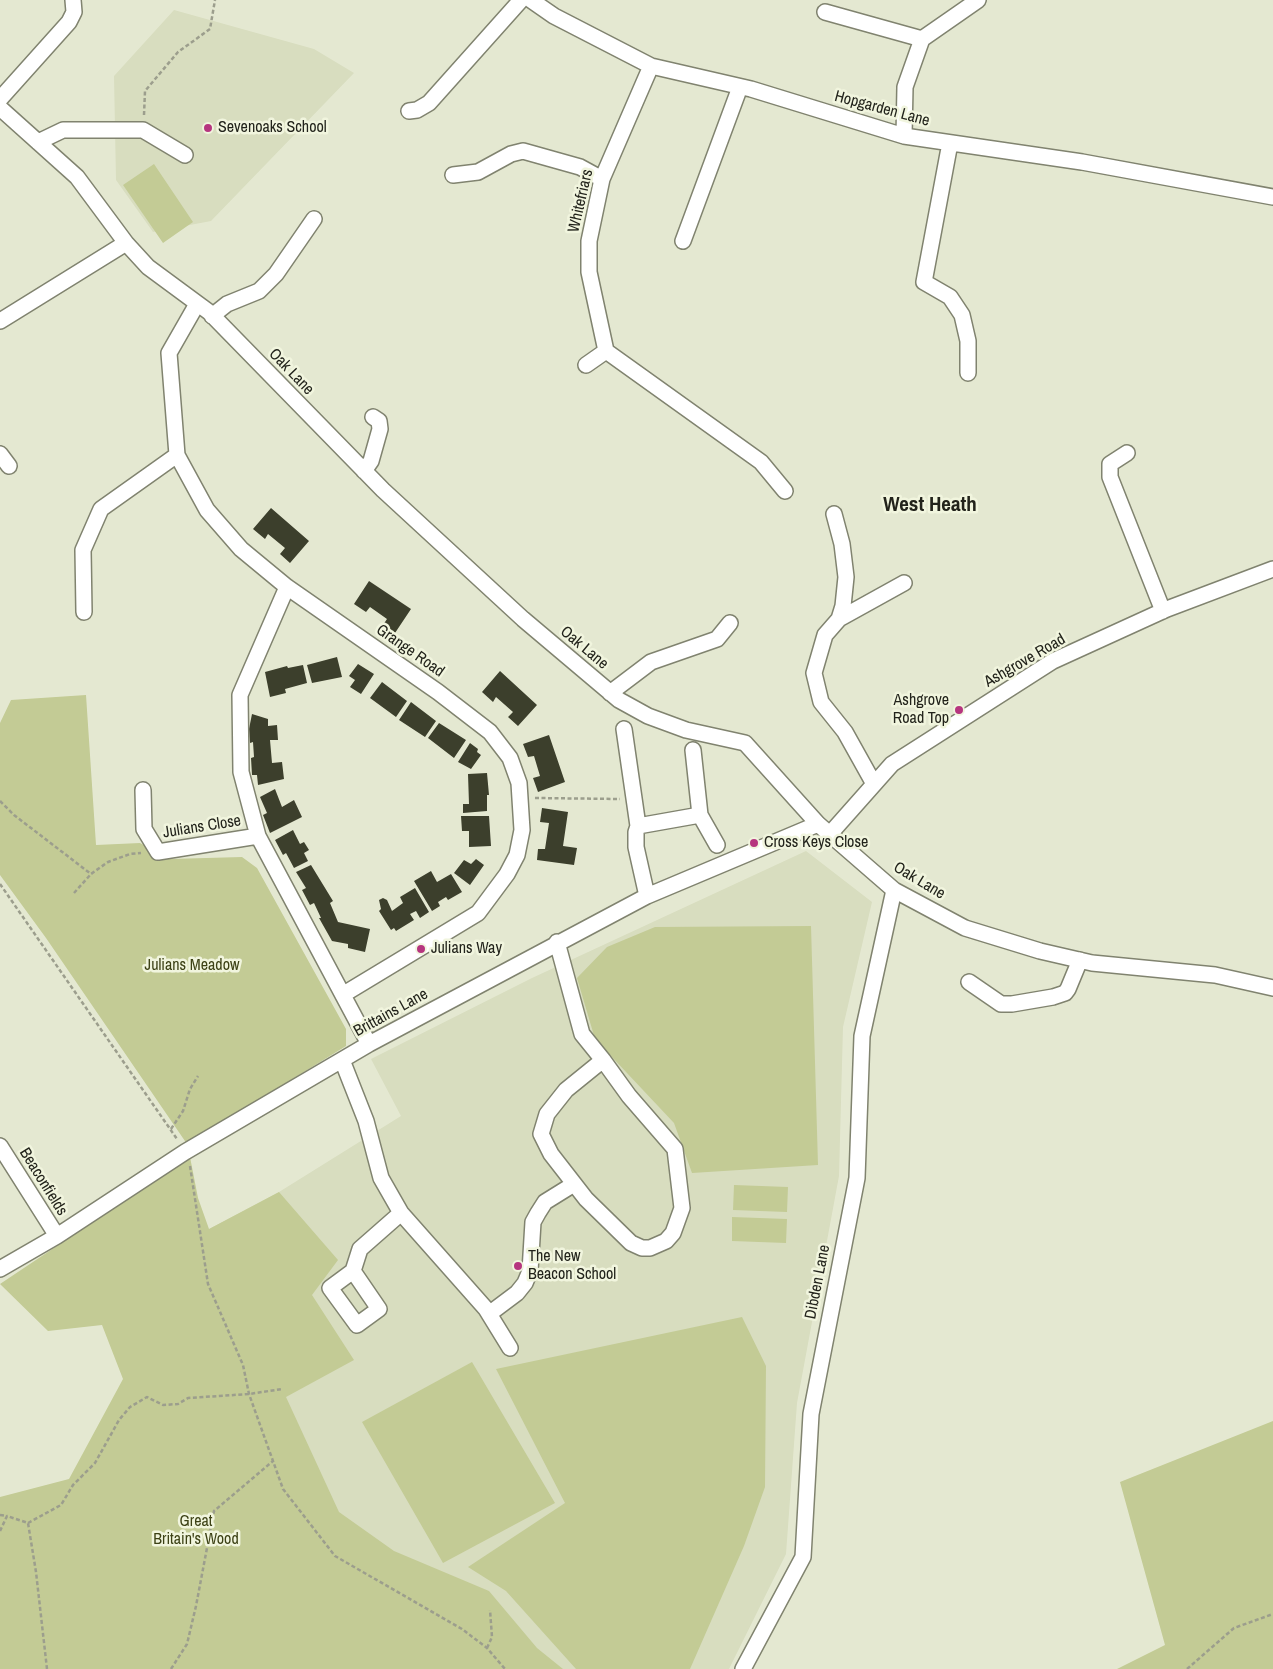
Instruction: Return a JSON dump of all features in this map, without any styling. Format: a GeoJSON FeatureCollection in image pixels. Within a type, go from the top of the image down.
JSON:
{"type":"FeatureCollection","features":[{"type":"Feature","properties":{"kind":"street"},"geometry":{"type":"LineString","coordinates":[[0,99],[69,22],[74,12],[73,0]]}},
{"type":"Feature","properties":{"kind":"street"},"geometry":{"type":"LineString","coordinates":[[409,111],[417,110],[429,103],[521,0]]}},
{"type":"Feature","properties":{"kind":"street","name":"Hopgarden Lane"},"geometry":{"type":"LineString","coordinates":[[531,0],[554,16],[651,66],[740,87],[904,136],[1082,162],[1273,198]]}},
{"type":"Feature","properties":{"kind":"street"},"geometry":{"type":"LineString","coordinates":[[904,136],[905,87],[922,39],[978,0]]}},
{"type":"Feature","properties":{"kind":"street"},"geometry":{"type":"LineString","coordinates":[[825,12],[922,39]]}},
{"type":"Feature","properties":{"kind":"street","name":"Whitefriars"},"geometry":{"type":"LineString","coordinates":[[606,351],[588,272],[589,241],[602,179],[651,66]]}},
{"type":"Feature","properties":{"kind":"street"},"geometry":{"type":"LineString","coordinates":[[684,242],[740,87]]}},
{"type":"Feature","properties":{"kind":"street","name":"Oak Lane"},"geometry":{"type":"LineString","coordinates":[[0,108],[77,177],[126,243],[148,267],[212,316],[364,471],[523,619],[619,700],[656,719],[686,730],[745,743],[829,835],[894,890],[965,928],[1040,951],[1080,960],[1215,975],[1273,988]]}},
{"type":"Feature","properties":{"kind":"street"},"geometry":{"type":"LineString","coordinates":[[38,142],[63,130],[143,130],[185,155]]}},
{"type":"Feature","properties":{"kind":"street"},"geometry":{"type":"LineString","coordinates":[[950,142],[924,282],[950,297],[962,315],[968,340],[968,373]]}},
{"type":"Feature","properties":{"kind":"street"},"geometry":{"type":"LineString","coordinates":[[453,175],[478,172],[511,154],[522,151],[580,167],[602,179]]}},
{"type":"Feature","properties":{"kind":"street"},"geometry":{"type":"LineString","coordinates":[[212,316],[227,304],[259,291],[276,274],[314,219]]}},
{"type":"Feature","properties":{"kind":"street"},"geometry":{"type":"LineString","coordinates":[[0,321],[126,243]]}},
{"type":"Feature","properties":{"kind":"street","name":"Grange Road"},"geometry":{"type":"LineString","coordinates":[[198,304],[169,353],[177,455],[207,510],[241,549],[287,588],[438,692],[490,732],[510,758],[519,783],[522,830],[517,855],[507,874],[478,913],[344,994]]}},
{"type":"Feature","properties":{"kind":"street"},"geometry":{"type":"LineString","coordinates":[[586,365],[606,351],[761,462],[785,491]]}},
{"type":"Feature","properties":{"kind":"street"},"geometry":{"type":"LineString","coordinates":[[364,471],[371,461],[380,429],[379,421],[373,417]]}},
{"type":"Feature","properties":{"kind":"street"},"geometry":{"type":"LineString","coordinates":[[1127,453],[1110,464],[1110,477],[1163,610]]}},
{"type":"Feature","properties":{"kind":"street"},"geometry":{"type":"LineString","coordinates":[[84,612],[83,550],[100,509],[177,455]]}},
{"type":"Feature","properties":{"kind":"street"},"geometry":{"type":"LineString","coordinates":[[834,514],[842,544],[846,577],[843,606],[839,618],[825,635],[814,673],[821,702],[845,732],[874,784]]}},
{"type":"Feature","properties":{"kind":"street","name":"Ashgrove Road"},"geometry":{"type":"LineString","coordinates":[[829,835],[892,764],[1053,662],[1163,610],[1273,569]]}},
{"type":"Feature","properties":{"kind":"street"},"geometry":{"type":"LineString","coordinates":[[839,618],[904,583]]}},
{"type":"Feature","properties":{"kind":"street"},"geometry":{"type":"LineString","coordinates":[[287,588],[240,695],[241,772],[258,836],[369,1044]]}},
{"type":"Feature","properties":{"kind":"street"},"geometry":{"type":"LineString","coordinates":[[610,693],[651,662],[674,652],[717,639],[730,623]]}},
{"type":"Feature","properties":{"kind":"street"},"geometry":{"type":"LineString","coordinates":[[624,730],[638,826],[636,847],[647,896]]}},
{"type":"Feature","properties":{"kind":"street"},"geometry":{"type":"LineString","coordinates":[[693,750],[700,815],[717,845]]}},
{"type":"Feature","properties":{"kind":"street","name":"Julians Close"},"geometry":{"type":"LineString","coordinates":[[143,790],[144,829],[158,852],[258,836]]}},
{"type":"Feature","properties":{"kind":"street"},"geometry":{"type":"LineString","coordinates":[[638,826],[700,815]]}},
{"type":"Feature","properties":{"kind":"street","name":"Brittains Lane"},"geometry":{"type":"LineString","coordinates":[[0,1269],[57,1236],[185,1152],[369,1044],[556,942],[647,896],[818,824]]}},
{"type":"Feature","properties":{"kind":"street","name":"Dibden Lane"},"geometry":{"type":"LineString","coordinates":[[743,1669],[803,1557],[811,1414],[857,1178],[862,1036],[894,890]]}},
{"type":"Feature","properties":{"kind":"street"},"geometry":{"type":"LineString","coordinates":[[556,942],[582,1034],[603,1060],[629,1096],[675,1149],[682,1208],[673,1233],[666,1241],[650,1248],[642,1248],[631,1243],[586,1199],[550,1154],[541,1134],[543,1122],[566,1090],[603,1060]]}},
{"type":"Feature","properties":{"kind":"street"},"geometry":{"type":"LineString","coordinates":[[969,982],[1001,1004],[1054,997],[1065,993],[1068,989],[1080,960]]}},
{"type":"Feature","properties":{"kind":"street"},"geometry":{"type":"LineString","coordinates":[[342,1060],[366,1121],[381,1178],[401,1213],[417,1228],[489,1314],[510,1348]]}},
{"type":"Feature","properties":{"kind":"street","name":"Beaconfields"},"geometry":{"type":"LineString","coordinates":[[0,1146],[57,1236]]}},
{"type":"Feature","properties":{"kind":"street"},"geometry":{"type":"LineString","coordinates":[[489,1314],[518,1293],[525,1283],[530,1271],[533,1222],[545,1202],[574,1184]]}},
{"type":"Feature","properties":{"kind":"street"},"geometry":{"type":"LineString","coordinates":[[353,1271],[360,1249],[401,1213]]}},
{"type":"Feature","properties":{"kind":"path"},"geometry":{"type":"LineString","coordinates":[[143,130],[145,91],[178,52],[210,29],[215,0]]}},
{"type":"Feature","properties":{"kind":"path"},"geometry":{"type":"LineString","coordinates":[[521,798],[633,799]]}},
{"type":"Feature","properties":{"kind":"path"},"geometry":{"type":"LineString","coordinates":[[0,801],[14,815],[91,874]]}},
{"type":"Feature","properties":{"kind":"path"},"geometry":{"type":"LineString","coordinates":[[74,892],[91,874],[108,862],[130,854],[158,852]]}},
{"type":"Feature","properties":{"kind":"path"},"geometry":{"type":"LineString","coordinates":[[0,884],[185,1152],[191,1168],[208,1284],[242,1365],[282,1489],[335,1556],[462,1629],[488,1648],[505,1669]]}},
{"type":"Feature","properties":{"kind":"path"},"geometry":{"type":"LineString","coordinates":[[170,1129],[182,1111],[190,1089],[198,1076]]}},
{"type":"Feature","properties":{"kind":"path"},"geometry":{"type":"LineString","coordinates":[[0,1516],[7,1516],[28,1523],[61,1505],[73,1484],[95,1463],[119,1420],[130,1408],[147,1397],[163,1406],[178,1404],[188,1398],[250,1394],[282,1389]]}},
{"type":"Feature","properties":{"kind":"path"},"geometry":{"type":"LineString","coordinates":[[171,1669],[186,1644],[196,1606],[214,1511],[273,1461]]}},
{"type":"Feature","properties":{"kind":"path"},"geometry":{"type":"LineString","coordinates":[[0,1531],[7,1516]]}},
{"type":"Feature","properties":{"kind":"path"},"geometry":{"type":"LineString","coordinates":[[28,1523],[36,1572],[47,1669]]}},
{"type":"Feature","properties":{"kind":"path"},"geometry":{"type":"LineString","coordinates":[[488,1648],[492,1637],[490,1610]]}},
{"type":"Feature","properties":{"kind":"path"},"geometry":{"type":"LineString","coordinates":[[1187,1669],[1234,1628],[1273,1614]]}},
{"type":"Feature","properties":{"kind":"shaded area","name":"Sevenoaks School"},"geometry":{"type":"Polygon","coordinates":[[[174,10],[314,49],[354,73],[211,221],[153,232],[116,180],[114,76],[174,10]]]}},
{"type":"Feature","properties":{"kind":"shaded area","name":"The New Beacon School"},"geometry":{"type":"Polygon","coordinates":[[[806,851],[872,902],[843,1027],[839,1176],[797,1403],[786,1554],[729,1669],[517,1669],[342,1550],[209,1229],[279,1192],[401,1116],[371,1059],[532,978],[806,851]]]}},
{"type":"Feature","properties":{"kind":"green space"},"geometry":{"type":"Polygon","coordinates":[[[154,164],[193,222],[163,243],[123,185],[154,164]]]}},
{"type":"Feature","properties":{"kind":"green space","name":"Julians Meadow"},"geometry":{"type":"Polygon","coordinates":[[[86,695],[96,845],[140,843],[170,859],[242,857],[257,868],[346,1029],[346,1046],[187,1144],[46,938],[0,875],[0,723],[11,700],[86,695]]]}},
{"type":"Feature","properties":{"kind":"green space"},"geometry":{"type":"Polygon","coordinates":[[[811,926],[818,1165],[692,1173],[674,1123],[595,1039],[577,978],[607,947],[655,927],[811,926]]]}},
{"type":"Feature","properties":{"kind":"green space","name":"Great Britain's Wood"},"geometry":{"type":"Polygon","coordinates":[[[190,1157],[198,1198],[209,1229],[279,1192],[338,1260],[312,1295],[354,1360],[286,1397],[339,1512],[394,1551],[489,1591],[537,1648],[563,1669],[0,1669],[0,1497],[69,1479],[123,1379],[102,1325],[48,1331],[0,1284],[190,1157]]]}},
{"type":"Feature","properties":{"kind":"green space"},"geometry":{"type":"Polygon","coordinates":[[[734,1185],[788,1187],[787,1212],[733,1210],[734,1185]]]}},
{"type":"Feature","properties":{"kind":"green space"},"geometry":{"type":"Polygon","coordinates":[[[732,1217],[787,1219],[786,1243],[732,1241],[732,1217]]]}},
{"type":"Feature","properties":{"kind":"green space"},"geometry":{"type":"Polygon","coordinates":[[[742,1317],[766,1366],[765,1487],[744,1546],[690,1669],[576,1669],[506,1591],[468,1567],[565,1503],[496,1369],[742,1317]]]}},
{"type":"Feature","properties":{"kind":"green space"},"geometry":{"type":"Polygon","coordinates":[[[472,1362],[555,1503],[443,1563],[362,1422],[472,1362]]]}},
{"type":"Feature","properties":{"kind":"green space"},"geometry":{"type":"Polygon","coordinates":[[[1273,1421],[1273,1669],[1117,1669],[1165,1645],[1120,1482],[1273,1421]]]}},
{"type":"Feature","properties":{"kind":"building"},"geometry":{"type":"Polygon","coordinates":[[[271,508],[309,541],[290,563],[280,554],[285,548],[268,534],[265,539],[253,529],[271,508]]]}},
{"type":"Feature","properties":{"kind":"building"},"geometry":{"type":"Polygon","coordinates":[[[369,581],[411,609],[395,633],[383,625],[387,619],[370,607],[366,612],[354,604],[369,581]]]}},
{"type":"Feature","properties":{"kind":"building"},"geometry":{"type":"Polygon","coordinates":[[[337,657],[342,677],[312,683],[307,665],[337,657]]]}},
{"type":"Feature","properties":{"kind":"building"},"geometry":{"type":"Polygon","coordinates":[[[358,664],[374,674],[361,694],[350,687],[355,680],[349,676],[358,664]]]}},
{"type":"Feature","properties":{"kind":"building"},"geometry":{"type":"Polygon","coordinates":[[[303,665],[307,683],[285,689],[286,693],[270,697],[265,672],[287,666],[288,668],[303,665]]]}},
{"type":"Feature","properties":{"kind":"building"},"geometry":{"type":"Polygon","coordinates":[[[500,671],[537,705],[518,726],[508,717],[513,712],[496,697],[493,702],[482,692],[500,671]]]}},
{"type":"Feature","properties":{"kind":"building"},"geometry":{"type":"Polygon","coordinates":[[[382,682],[407,701],[396,717],[370,698],[382,682]]]}},
{"type":"Feature","properties":{"kind":"building"},"geometry":{"type":"Polygon","coordinates":[[[411,702],[436,721],[425,737],[399,720],[411,702]]]}},
{"type":"Feature","properties":{"kind":"building"},"geometry":{"type":"Polygon","coordinates":[[[252,714],[268,719],[268,726],[277,725],[278,740],[270,740],[272,763],[282,762],[284,779],[258,785],[257,775],[252,775],[251,758],[254,757],[253,742],[250,743],[249,729],[252,714]]]}},
{"type":"Feature","properties":{"kind":"building"},"geometry":{"type":"Polygon","coordinates":[[[439,723],[466,740],[454,758],[428,738],[439,723]]]}},
{"type":"Feature","properties":{"kind":"building"},"geometry":{"type":"Polygon","coordinates":[[[549,735],[565,782],[538,792],[533,778],[540,776],[534,756],[528,757],[523,744],[549,735]]]}},
{"type":"Feature","properties":{"kind":"building"},"geometry":{"type":"Polygon","coordinates":[[[470,743],[478,749],[477,752],[481,755],[471,769],[458,762],[470,743]]]}},
{"type":"Feature","properties":{"kind":"building"},"geometry":{"type":"Polygon","coordinates":[[[487,773],[489,795],[487,795],[487,811],[463,813],[463,804],[469,804],[468,774],[487,773]]]}},
{"type":"Feature","properties":{"kind":"building"},"geometry":{"type":"Polygon","coordinates":[[[275,789],[282,807],[294,800],[302,817],[270,833],[263,815],[267,813],[260,797],[275,789]]]}},
{"type":"Feature","properties":{"kind":"building"},"geometry":{"type":"Polygon","coordinates":[[[542,808],[568,812],[563,846],[577,848],[574,865],[537,860],[538,849],[545,849],[549,823],[540,822],[542,808]]]}},
{"type":"Feature","properties":{"kind":"building"},"geometry":{"type":"Polygon","coordinates":[[[461,816],[489,816],[491,846],[469,847],[469,831],[462,831],[461,816]]]}},
{"type":"Feature","properties":{"kind":"building"},"geometry":{"type":"Polygon","coordinates":[[[293,830],[300,844],[304,842],[309,850],[304,853],[308,861],[294,868],[286,853],[283,855],[275,840],[293,830]]]}},
{"type":"Feature","properties":{"kind":"building"},"geometry":{"type":"Polygon","coordinates":[[[476,859],[484,865],[470,885],[454,873],[464,860],[471,864],[476,859]]]}},
{"type":"Feature","properties":{"kind":"building"},"geometry":{"type":"Polygon","coordinates":[[[311,865],[333,901],[330,903],[338,922],[370,929],[365,952],[348,948],[348,944],[332,941],[319,918],[321,918],[314,903],[310,905],[302,890],[306,888],[296,872],[311,865]]]}},
{"type":"Feature","properties":{"kind":"building"},"geometry":{"type":"Polygon","coordinates":[[[431,871],[437,882],[451,874],[462,892],[448,900],[446,897],[438,902],[440,906],[432,911],[414,881],[431,871]]]}},
{"type":"Feature","properties":{"kind":"building"},"geometry":{"type":"Polygon","coordinates":[[[415,888],[429,912],[420,918],[416,911],[410,914],[414,920],[396,931],[394,928],[391,930],[379,911],[381,909],[379,900],[383,898],[387,900],[392,911],[403,903],[400,897],[415,888]]]}},
{"type":"Feature","properties":{"kind":"place","name":"Sevenoaks School"},"geometry":{"type":"Point","coordinates":[208,128]}},
{"type":"Feature","properties":{"kind":"place","name":"Ashgrove Road Top"},"geometry":{"type":"Point","coordinates":[959,710]}},
{"type":"Feature","properties":{"kind":"place","name":"Cross Keys Close"},"geometry":{"type":"Point","coordinates":[754,843]}},
{"type":"Feature","properties":{"kind":"place","name":"Julians Way"},"geometry":{"type":"Point","coordinates":[421,949]}},
{"type":"Feature","properties":{"kind":"place","name":"The New Beacon School"},"geometry":{"type":"Point","coordinates":[518,1266]}},
{"type":"Feature","properties":{"kind":"district","name":"West Heath"},"geometry":{"type":"Point","coordinates":[930,505]}}]}
